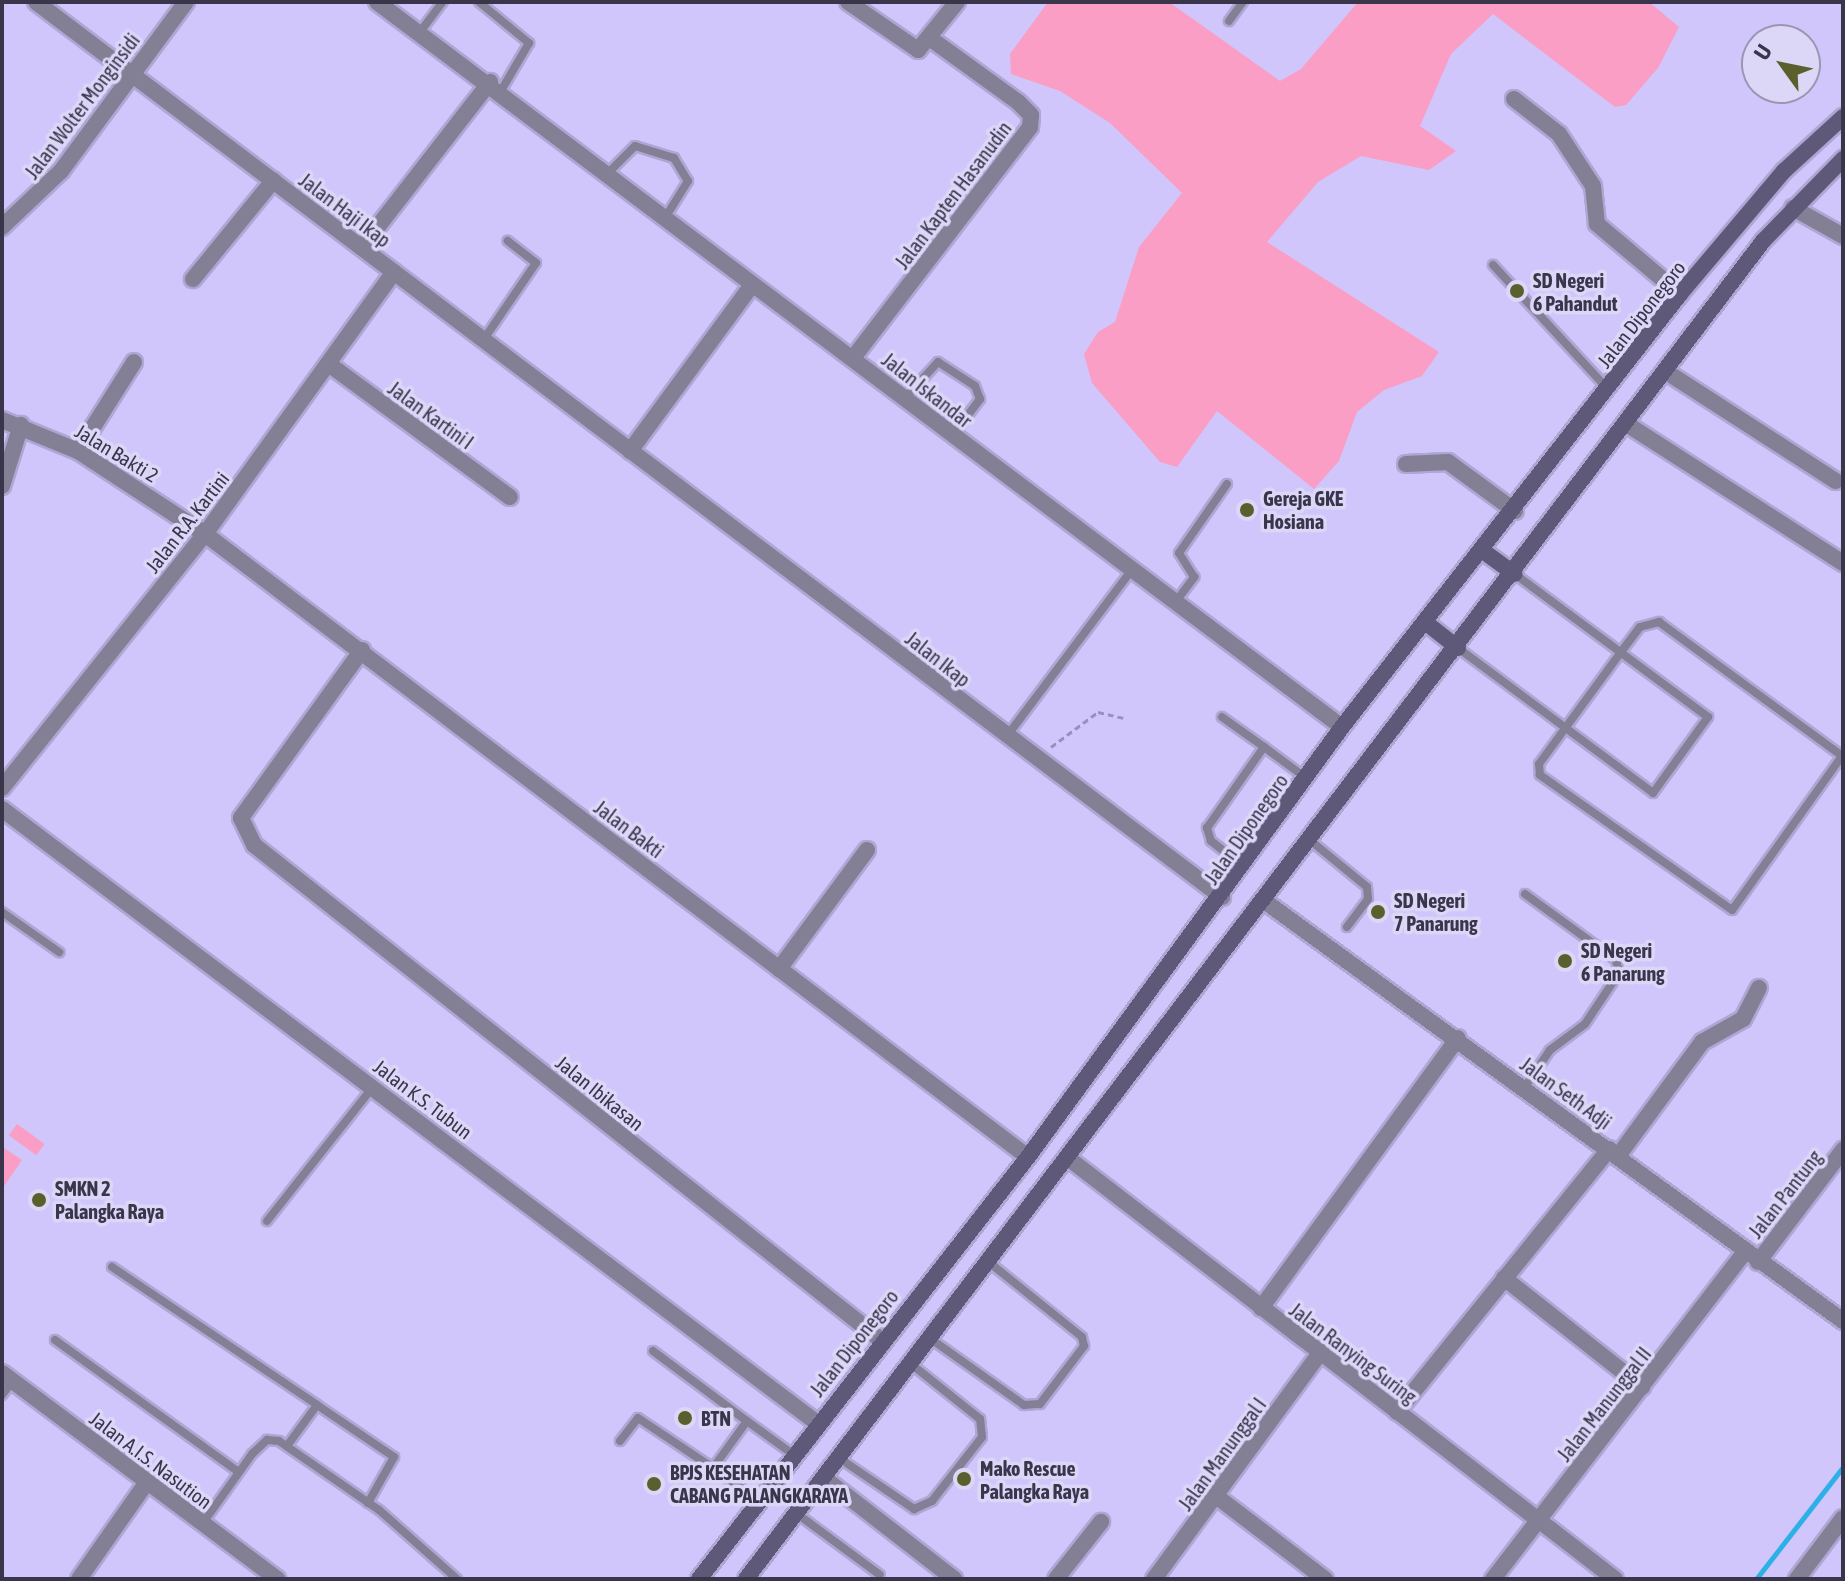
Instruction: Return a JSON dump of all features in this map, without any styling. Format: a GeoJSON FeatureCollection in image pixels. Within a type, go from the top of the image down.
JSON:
{"type":"FeatureCollection","features":[{"type":"Feature","properties":{"kind":"main road","name":"Jalan Diponegoro"},"geometry":{"type":"LineString","coordinates":[[699,1579],[881,1340],[1028,1157],[1222,897],[1342,727],[1515,511],[1680,294],[1784,171],[1843,117]]}},
{"type":"Feature","properties":{"kind":"main road"},"geometry":{"type":"LineString","coordinates":[[746,1579],[1515,574],[1665,371],[1793,208],[1843,159]]}},
{"type":"Feature","properties":{"kind":"main road"},"geometry":{"type":"LineString","coordinates":[[1483,551],[1515,574]]}},
{"type":"Feature","properties":{"kind":"main road"},"geometry":{"type":"LineString","coordinates":[[1425,622],[1458,648]]}},
{"type":"Feature","properties":{"kind":"street","name":"Jalan Haji Ikap"},"geometry":{"type":"LineString","coordinates":[[36,2],[630,451]]}},
{"type":"Feature","properties":{"kind":"street","name":"Jalan Wolter Monginsidi"},"geometry":{"type":"LineString","coordinates":[[2,227],[61,171],[186,2]]}},
{"type":"Feature","properties":{"kind":"street","name":"Jalan Iskandar"},"geometry":{"type":"LineString","coordinates":[[377,2],[496,87],[1130,572],[1342,727]]}},
{"type":"Feature","properties":{"kind":"street"},"geometry":{"type":"LineString","coordinates":[[848,2],[912,49],[931,39],[957,2]]}},
{"type":"Feature","properties":{"kind":"street","name":"Jalan Kapten Hasanudin"},"geometry":{"type":"LineString","coordinates":[[853,358],[1030,127],[1031,115],[1018,102],[931,39]]}},
{"type":"Feature","properties":{"kind":"street"},"geometry":{"type":"LineString","coordinates":[[362,247],[496,87]]}},
{"type":"Feature","properties":{"kind":"street"},"geometry":{"type":"LineString","coordinates":[[1514,99],[1559,134],[1593,186],[1597,224],[1680,294]]}},
{"type":"Feature","properties":{"kind":"street"},"geometry":{"type":"LineString","coordinates":[[193,279],[273,181]]}},
{"type":"Feature","properties":{"kind":"street"},"geometry":{"type":"LineString","coordinates":[[1793,208],[1843,236]]}},
{"type":"Feature","properties":{"kind":"street","name":"Jalan R.A. Kartini"},"geometry":{"type":"LineString","coordinates":[[2,788],[205,534],[330,365],[394,272]]}},
{"type":"Feature","properties":{"kind":"street"},"geometry":{"type":"LineString","coordinates":[[630,451],[752,285]]}},
{"type":"Feature","properties":{"kind":"street"},"geometry":{"type":"LineString","coordinates":[[78,451],[134,362]]}},
{"type":"Feature","properties":{"kind":"street","name":"Jalan Kartini I"},"geometry":{"type":"LineString","coordinates":[[330,365],[510,497]]}},
{"type":"Feature","properties":{"kind":"street"},"geometry":{"type":"LineString","coordinates":[[1665,371],[1836,481]]}},
{"type":"Feature","properties":{"kind":"street","name":"Jalan Bakti 2"},"geometry":{"type":"LineString","coordinates":[[2,420],[21,425],[78,451],[205,534]]}},
{"type":"Feature","properties":{"kind":"street"},"geometry":{"type":"LineString","coordinates":[[1625,423],[1843,563]]}},
{"type":"Feature","properties":{"kind":"street"},"geometry":{"type":"LineString","coordinates":[[2,486],[21,425]]}},
{"type":"Feature","properties":{"kind":"street","name":"Jalan Ikap"},"geometry":{"type":"LineString","coordinates":[[630,451],[1040,763],[1222,897]]}},
{"type":"Feature","properties":{"kind":"street"},"geometry":{"type":"LineString","coordinates":[[1406,464],[1448,462],[1515,511]]}},
{"type":"Feature","properties":{"kind":"street","name":"Jalan Bakti"},"geometry":{"type":"LineString","coordinates":[[205,534],[1028,1157]]}},
{"type":"Feature","properties":{"kind":"street","name":"Jalan Ibikasan"},"geometry":{"type":"LineString","coordinates":[[362,650],[241,818],[254,845],[881,1340]]}},
{"type":"Feature","properties":{"kind":"street","name":"Jalan K.S. Tubun"},"geometry":{"type":"LineString","coordinates":[[2,809],[817,1423]]}},
{"type":"Feature","properties":{"kind":"street"},"geometry":{"type":"LineString","coordinates":[[779,969],[867,850]]}},
{"type":"Feature","properties":{"kind":"street","name":"Jalan Seth Adji"},"geometry":{"type":"LineString","coordinates":[[1263,900],[1458,1038],[1843,1321]]}},
{"type":"Feature","properties":{"kind":"street"},"geometry":{"type":"LineString","coordinates":[[1397,1412],[1504,1278],[1614,1152],[1702,1042],[1743,1019],[1759,988]]}},
{"type":"Feature","properties":{"kind":"street"},"geometry":{"type":"LineString","coordinates":[[1261,1308],[1458,1038]]}},
{"type":"Feature","properties":{"kind":"street","name":"Jalan Pantung"},"geometry":{"type":"LineString","coordinates":[[1752,1257],[1843,1150]]}},
{"type":"Feature","properties":{"kind":"street","name":"Jalan Ranying Suring"},"geometry":{"type":"LineString","coordinates":[[1068,1158],[1615,1579]]}},
{"type":"Feature","properties":{"kind":"street","name":"Jalan Manunggal II"},"geometry":{"type":"LineString","coordinates":[[1493,1579],[1642,1387],[1752,1257]]}},
{"type":"Feature","properties":{"kind":"street"},"geometry":{"type":"LineString","coordinates":[[1504,1278],[1642,1387]]}},
{"type":"Feature","properties":{"kind":"street","name":"Jalan Manunggal I"},"geometry":{"type":"LineString","coordinates":[[1154,1579],[1321,1352]]}},
{"type":"Feature","properties":{"kind":"street","name":"Jalan A.I.S. Nasution"},"geometry":{"type":"LineString","coordinates":[[7,1377],[277,1579]]}},
{"type":"Feature","properties":{"kind":"street"},"geometry":{"type":"LineString","coordinates":[[824,1478],[954,1579]]}},
{"type":"Feature","properties":{"kind":"street"},"geometry":{"type":"LineString","coordinates":[[79,1579],[147,1482]]}},
{"type":"Feature","properties":{"kind":"street"},"geometry":{"type":"LineString","coordinates":[[1216,1496],[1325,1579]]}},
{"type":"Feature","properties":{"kind":"street"},"geometry":{"type":"LineString","coordinates":[[1797,1579],[1843,1518]]}},
{"type":"Feature","properties":{"kind":"street"},"geometry":{"type":"LineString","coordinates":[[1056,1579],[1101,1522]]}},
{"type":"Feature","properties":{"kind":"lane"},"geometry":{"type":"LineString","coordinates":[[420,32],[443,2]]}},
{"type":"Feature","properties":{"kind":"lane"},"geometry":{"type":"LineString","coordinates":[[479,2],[529,43],[496,87]]}},
{"type":"Feature","properties":{"kind":"lane"},"geometry":{"type":"LineString","coordinates":[[1229,21],[1243,2]]}},
{"type":"Feature","properties":{"kind":"lane"},"geometry":{"type":"LineString","coordinates":[[608,173],[635,146],[674,158],[688,181],[665,218]]}},
{"type":"Feature","properties":{"kind":"lane"},"geometry":{"type":"LineString","coordinates":[[484,340],[536,263],[508,241]]}},
{"type":"Feature","properties":{"kind":"lane"},"geometry":{"type":"LineString","coordinates":[[1493,265],[1608,390]]}},
{"type":"Feature","properties":{"kind":"lane"},"geometry":{"type":"LineString","coordinates":[[905,398],[938,362],[975,386],[980,399],[953,435]]}},
{"type":"Feature","properties":{"kind":"lane"},"geometry":{"type":"LineString","coordinates":[[1174,605],[1194,577],[1179,553],[1227,484]]}},
{"type":"Feature","properties":{"kind":"lane"},"geometry":{"type":"LineString","coordinates":[[1006,737],[1130,572]]}},
{"type":"Feature","properties":{"kind":"lane"},"geometry":{"type":"LineString","coordinates":[[1458,648],[1653,793],[1708,717],[1515,574]]}},
{"type":"Feature","properties":{"kind":"lane"},"geometry":{"type":"LineString","coordinates":[[1659,622],[1842,756],[1732,910],[1540,775],[1539,764],[1567,728],[1640,627],[1659,622]]}},
{"type":"Feature","properties":{"kind":"lane"},"geometry":{"type":"LineString","coordinates":[[1222,717],[1306,778]]}},
{"type":"Feature","properties":{"kind":"lane"},"geometry":{"type":"LineString","coordinates":[[1244,866],[1211,841],[1207,828],[1264,747]]}},
{"type":"Feature","properties":{"kind":"lane"},"geometry":{"type":"LineString","coordinates":[[1311,841],[1367,887],[1347,927]]}},
{"type":"Feature","properties":{"kind":"lane"},"geometry":{"type":"LineString","coordinates":[[1525,894],[1616,960],[1619,973],[1585,1024],[1550,1050],[1525,1087]]}},
{"type":"Feature","properties":{"kind":"lane"},"geometry":{"type":"LineString","coordinates":[[2,912],[59,952]]}},
{"type":"Feature","properties":{"kind":"lane"},"geometry":{"type":"LineString","coordinates":[[267,1221],[373,1086]]}},
{"type":"Feature","properties":{"kind":"lane"},"geometry":{"type":"LineString","coordinates":[[931,1339],[1024,1405],[1040,1404],[1084,1346],[1082,1337],[990,1263]]}},
{"type":"Feature","properties":{"kind":"lane"},"geometry":{"type":"LineString","coordinates":[[112,1267],[394,1457],[368,1503]]}},
{"type":"Feature","properties":{"kind":"lane"},"geometry":{"type":"LineString","coordinates":[[55,1340],[239,1472]]}},
{"type":"Feature","properties":{"kind":"lane"},"geometry":{"type":"LineString","coordinates":[[653,1351],[794,1455]]}},
{"type":"Feature","properties":{"kind":"lane"},"geometry":{"type":"LineString","coordinates":[[839,1458],[914,1509],[932,1501],[982,1437],[980,1419],[911,1364]]}},
{"type":"Feature","properties":{"kind":"lane"},"geometry":{"type":"LineString","coordinates":[[2,1395],[7,1377]]}},
{"type":"Feature","properties":{"kind":"lane"},"geometry":{"type":"LineString","coordinates":[[287,1446],[317,1405]]}},
{"type":"Feature","properties":{"kind":"lane"},"geometry":{"type":"LineString","coordinates":[[620,1441],[638,1418],[759,1501]]}},
{"type":"Feature","properties":{"kind":"lane"},"geometry":{"type":"LineString","coordinates":[[713,1468],[747,1421]]}},
{"type":"Feature","properties":{"kind":"lane"},"geometry":{"type":"LineString","coordinates":[[203,1523],[239,1472],[267,1440],[287,1446],[368,1503],[457,1579]]}},
{"type":"Feature","properties":{"kind":"lane"},"geometry":{"type":"LineString","coordinates":[[796,1513],[880,1575]]}},
{"type":"Feature","properties":{"kind":"path"},"geometry":{"type":"LineString","coordinates":[[1040,763],[1098,712],[1123,718]]}},
{"type":"Feature","properties":{"kind":"shaded area"},"geometry":{"type":"Polygon","coordinates":[[[1048,2],[1169,2],[1280,81],[1301,69],[1358,2],[1649,2],[1679,27],[1658,68],[1626,105],[1615,107],[1493,14],[1451,54],[1420,126],[1456,151],[1429,170],[1361,156],[1318,182],[1267,242],[1439,352],[1422,376],[1384,390],[1357,412],[1339,461],[1314,489],[1217,411],[1177,467],[1160,462],[1092,383],[1084,354],[1098,332],[1115,322],[1139,247],[1182,193],[1110,123],[1060,91],[1011,74],[1010,54],[1048,2]]]}},
{"type":"Feature","properties":{"kind":"shaded area"},"geometry":{"type":"Polygon","coordinates":[[[17,1124],[45,1144],[36,1155],[9,1135],[17,1124]]]}},
{"type":"Feature","properties":{"kind":"shaded area"},"geometry":{"type":"Polygon","coordinates":[[[4,1148],[22,1160],[2,1189],[2,1150],[4,1148]]]}},
{"type":"Feature","properties":{"kind":"waterway"},"geometry":{"type":"LineString","coordinates":[[1756,1579],[1843,1467]]}},
{"type":"Feature","properties":{"kind":"place","name":"SD Negeri 6 Pahandut"},"geometry":{"type":"Point","coordinates":[1517,291]}},
{"type":"Feature","properties":{"kind":"place","name":"Gereja GKE Hosiana"},"geometry":{"type":"Point","coordinates":[1247,510]}},
{"type":"Feature","properties":{"kind":"place","name":"SD Negeri 7 Panarung"},"geometry":{"type":"Point","coordinates":[1378,912]}},
{"type":"Feature","properties":{"kind":"place","name":"SD Negeri 6 Panarung"},"geometry":{"type":"Point","coordinates":[1565,961]}},
{"type":"Feature","properties":{"kind":"place","name":"SMKN 2 Palangka Raya"},"geometry":{"type":"Point","coordinates":[39,1200]}},
{"type":"Feature","properties":{"kind":"place","name":"BTN"},"geometry":{"type":"Point","coordinates":[685,1418]}},
{"type":"Feature","properties":{"kind":"place","name":"Mako Rescue Palangka Raya"},"geometry":{"type":"Point","coordinates":[964,1479]}},
{"type":"Feature","properties":{"kind":"place","name":"BPJS KESEHATAN CABANG PALANGKARAYA"},"geometry":{"type":"Point","coordinates":[654,1484]}}]}
